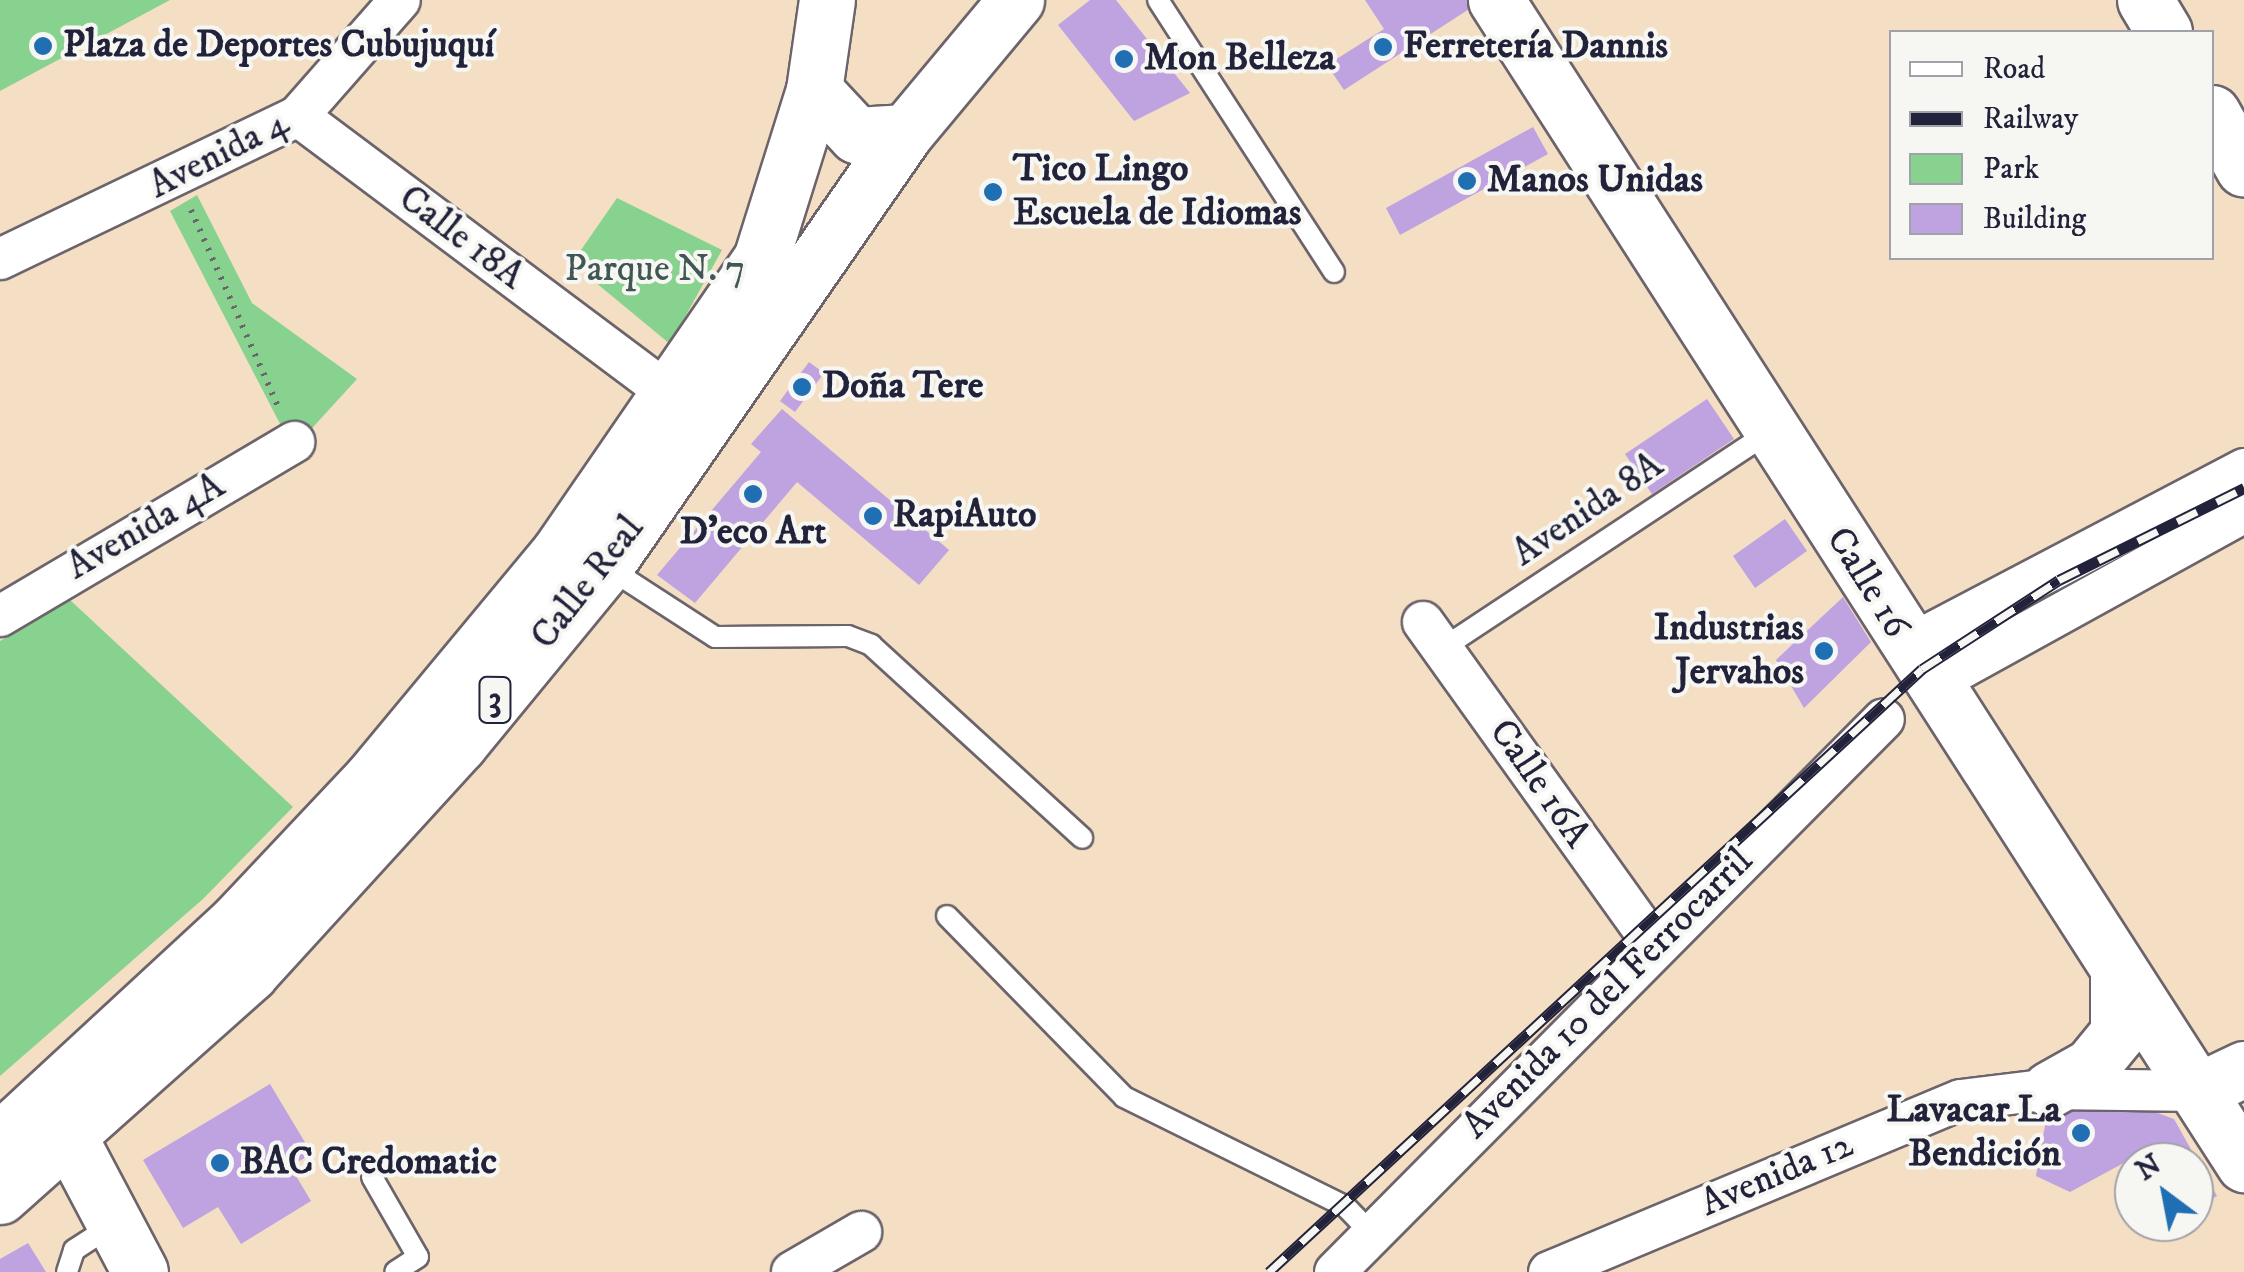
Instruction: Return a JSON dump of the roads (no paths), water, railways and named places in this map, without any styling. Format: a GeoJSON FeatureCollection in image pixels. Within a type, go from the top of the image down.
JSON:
{"type":"FeatureCollection","features":[{"type":"Feature","properties":{"kind":"main road","name":"3"},"geometry":{"type":"LineString","coordinates":[[814,90],[828,0]]}},
{"type":"Feature","properties":{"kind":"main road","name":"3"},"geometry":{"type":"LineString","coordinates":[[906,132],[1016,0]]}},
{"type":"Feature","properties":{"kind":"main road","name":"Calle 16"},"geometry":{"type":"LineString","coordinates":[[1496,0],[2118,971],[2221,1080],[2244,1164]]}},
{"type":"Feature","properties":{"kind":"main road"},"geometry":{"type":"LineString","coordinates":[[2145,0],[2163,30]]}},
{"type":"Feature","properties":{"kind":"main road"},"geometry":{"type":"LineString","coordinates":[[814,90],[856,135],[906,132]]}},
{"type":"Feature","properties":{"kind":"main road","name":"Calle Real"},"geometry":{"type":"LineString","coordinates":[[0,1140],[154,1005],[372,778],[558,554],[719,331],[784,208],[814,90]]}},
{"type":"Feature","properties":{"kind":"main road"},"geometry":{"type":"LineString","coordinates":[[2214,116],[2244,168]]}},
{"type":"Feature","properties":{"kind":"main road","name":"Calle Real"},"geometry":{"type":"LineString","coordinates":[[0,1196],[70,1139],[345,875],[605,566],[844,233],[906,132]]}},
{"type":"Feature","properties":{"kind":"main road"},"geometry":{"type":"LineString","coordinates":[[784,208],[824,207],[844,233]]}},
{"type":"Feature","properties":{"kind":"main road"},"geometry":{"type":"LineString","coordinates":[[2050,1089],[2090,1066],[2118,1033],[2118,971]]}},
{"type":"Feature","properties":{"kind":"main road"},"geometry":{"type":"LineString","coordinates":[[70,1139],[140,1272]]}},
{"type":"Feature","properties":{"kind":"street","name":"Avenida 4"},"geometry":{"type":"LineString","coordinates":[[0,259],[178,180],[298,116],[400,0]]}},
{"type":"Feature","properties":{"kind":"street","name":"Calle 18A"},"geometry":{"type":"LineString","coordinates":[[298,116],[672,396]]}},
{"type":"Feature","properties":{"kind":"street","name":"Avenida 4A"},"geometry":{"type":"LineString","coordinates":[[0,616],[294,442]]}},
{"type":"Feature","properties":{"kind":"street"},"geometry":{"type":"LineString","coordinates":[[1920,665],[2244,469]]}},
{"type":"Feature","properties":{"kind":"street"},"geometry":{"type":"LineString","coordinates":[[1920,665],[2244,512]]}},
{"type":"Feature","properties":{"kind":"street","name":"Calle 16A"},"geometry":{"type":"LineString","coordinates":[[1433,635],[1655,946]]}},
{"type":"Feature","properties":{"kind":"street","name":"Avenida 10 del Ferrocarril"},"geometry":{"type":"LineString","coordinates":[[1357,1258],[1655,946],[1884,719]]}},
{"type":"Feature","properties":{"kind":"street","name":"Avenida 12"},"geometry":{"type":"LineString","coordinates":[[1549,1272],[1961,1100],[2050,1089],[2221,1080]]}},
{"type":"Feature","properties":{"kind":"street"},"geometry":{"type":"LineString","coordinates":[[792,1272],[861,1232]]}},
{"type":"Feature","properties":{"kind":"lane"},"geometry":{"type":"LineString","coordinates":[[1158,0],[1334,272]]}},
{"type":"Feature","properties":{"kind":"lane","name":"Avenida 8A"},"geometry":{"type":"LineString","coordinates":[[1433,635],[1771,430]]}},
{"type":"Feature","properties":{"kind":"lane"},"geometry":{"type":"LineString","coordinates":[[605,566],[715,637],[848,636],[870,645],[1082,838]]}},
{"type":"Feature","properties":{"kind":"lane"},"geometry":{"type":"LineString","coordinates":[[947,916],[1124,1097],[1344,1206],[1357,1258]]}},
{"type":"Feature","properties":{"kind":"lane"},"geometry":{"type":"LineString","coordinates":[[372,1177],[418,1257],[395,1272]]}},
{"type":"Feature","properties":{"kind":"lane"},"geometry":{"type":"LineString","coordinates":[[67,1272],[74,1250],[114,1224]]}},
{"type":"Feature","properties":{"kind":"railway"},"geometry":{"type":"LineString","coordinates":[[1269,1272],[1922,669],[2059,580],[2244,488]]}},
{"type":"Feature","properties":{"kind":"place","name":"Plaza de Deportes Cubujuquí"},"geometry":{"type":"Point","coordinates":[43,46]}},
{"type":"Feature","properties":{"kind":"place","name":"Ferretería Dannis"},"geometry":{"type":"Point","coordinates":[1383,47]}},
{"type":"Feature","properties":{"kind":"place","name":"Mon Belleza"},"geometry":{"type":"Point","coordinates":[1124,59]}},
{"type":"Feature","properties":{"kind":"place","name":"Manos Unidas"},"geometry":{"type":"Point","coordinates":[1467,181]}},
{"type":"Feature","properties":{"kind":"place","name":"Tico Lingo Escuela de Idiomas"},"geometry":{"type":"Point","coordinates":[993,192]}},
{"type":"Feature","properties":{"kind":"place","name":"Doña Tere"},"geometry":{"type":"Point","coordinates":[802,387]}},
{"type":"Feature","properties":{"kind":"place","name":"D'eco Art"},"geometry":{"type":"Point","coordinates":[753,494]}},
{"type":"Feature","properties":{"kind":"place","name":"RapiAuto"},"geometry":{"type":"Point","coordinates":[873,516]}},
{"type":"Feature","properties":{"kind":"place","name":"Industrias Jervahos"},"geometry":{"type":"Point","coordinates":[1824,651]}},
{"type":"Feature","properties":{"kind":"place","name":"Lavacar La Bendición"},"geometry":{"type":"Point","coordinates":[2081,1133]}},
{"type":"Feature","properties":{"kind":"place","name":"BAC Credomatic"},"geometry":{"type":"Point","coordinates":[220,1163]}},
{"type":"Feature","properties":{"kind":"park label","name":"Parque N. 7"},"geometry":{"type":"Point","coordinates":[655,270]}}]}
